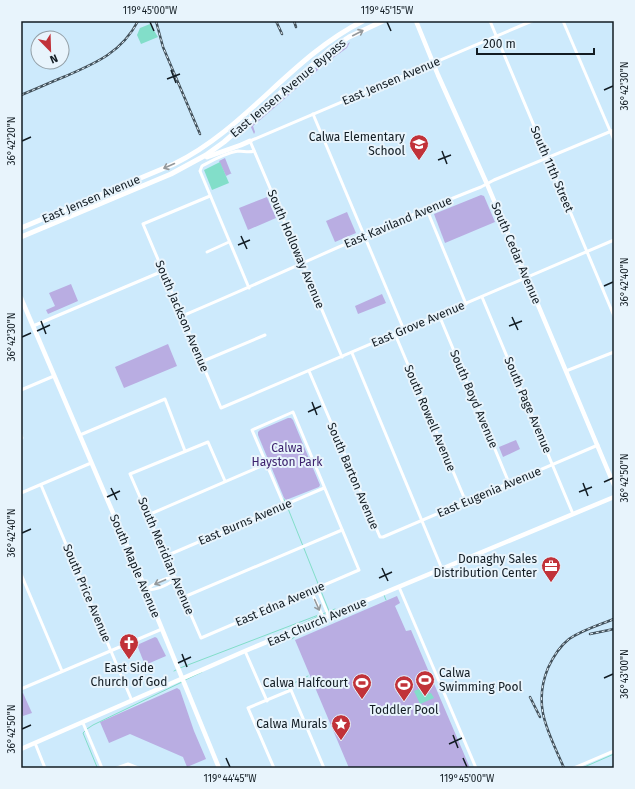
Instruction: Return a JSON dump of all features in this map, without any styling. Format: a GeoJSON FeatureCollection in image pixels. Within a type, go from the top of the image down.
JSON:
{"type":"FeatureCollection","features":[{"type":"Feature","properties":{"kind":"main road","name":"East Jensen Avenue Bypass"},"geometry":{"type":"LineString","coordinates":[[203,147],[224,131],[318,49],[341,33],[363,21]]}},
{"type":"Feature","properties":{"kind":"main road","name":"East Jensen Avenue Bypass"},"geometry":{"type":"LineString","coordinates":[[196,161],[224,142],[332,48],[359,32],[383,21]]}},
{"type":"Feature","properties":{"kind":"main road","name":"South Cedar Avenue"},"geometry":{"type":"LineString","coordinates":[[416,21],[487,184],[565,372],[598,445],[614,485]]}},
{"type":"Feature","properties":{"kind":"main road"},"geometry":{"type":"LineString","coordinates":[[196,161],[250,141]]}},
{"type":"Feature","properties":{"kind":"main road","name":"East Jensen Avenue"},"geometry":{"type":"LineString","coordinates":[[21,228],[174,164],[203,147]]}},
{"type":"Feature","properties":{"kind":"main road","name":"East Jensen Avenue"},"geometry":{"type":"LineString","coordinates":[[21,237],[171,174],[196,161]]}},
{"type":"Feature","properties":{"kind":"main road","name":"South Maple Avenue"},"geometry":{"type":"LineString","coordinates":[[21,298],[146,590],[219,768]]}},
{"type":"Feature","properties":{"kind":"main road","name":"East Church Avenue"},"geometry":{"type":"LineString","coordinates":[[21,749],[245,651],[614,497]]}},
{"type":"Feature","properties":{"kind":"street","name":"South 11th Street"},"geometry":{"type":"LineString","coordinates":[[490,21],[614,316]]}},
{"type":"Feature","properties":{"kind":"street","name":"East Jensen Avenue"},"geometry":{"type":"LineString","coordinates":[[250,141],[532,21]]}},
{"type":"Feature","properties":{"kind":"street"},"geometry":{"type":"LineString","coordinates":[[563,21],[612,131],[614,140]]}},
{"type":"Feature","properties":{"kind":"street"},"geometry":{"type":"LineString","coordinates":[[313,114],[404,330]]}},
{"type":"Feature","properties":{"kind":"street","name":"East Kaviland Avenue"},"geometry":{"type":"LineString","coordinates":[[182,316],[249,288],[267,278],[364,236],[612,131]]}},
{"type":"Feature","properties":{"kind":"street","name":"South Holloway Avenue"},"geometry":{"type":"LineString","coordinates":[[250,141],[342,357]]}},
{"type":"Feature","properties":{"kind":"street"},"geometry":{"type":"LineString","coordinates":[[249,288],[200,172],[202,166],[226,154],[240,151],[254,151]]}},
{"type":"Feature","properties":{"kind":"street","name":"South Jackson Avenue"},"geometry":{"type":"LineString","coordinates":[[210,196],[143,224],[221,408]]}},
{"type":"Feature","properties":{"kind":"street"},"geometry":{"type":"LineString","coordinates":[[427,210],[466,304]]}},
{"type":"Feature","properties":{"kind":"street","name":"East Grove Avenue"},"geometry":{"type":"LineString","coordinates":[[221,408],[614,240]]}},
{"type":"Feature","properties":{"kind":"street"},"geometry":{"type":"LineString","coordinates":[[208,252],[229,242]]}},
{"type":"Feature","properties":{"kind":"street"},"geometry":{"type":"LineString","coordinates":[[33,326],[163,271]]}},
{"type":"Feature","properties":{"kind":"street","name":"South Page Avenue"},"geometry":{"type":"LineString","coordinates":[[482,297],[573,514]]}},
{"type":"Feature","properties":{"kind":"street","name":"South Boyd Avenue"},"geometry":{"type":"LineString","coordinates":[[439,315],[509,483]]}},
{"type":"Feature","properties":{"kind":"street","name":"South Rowell Avenue"},"geometry":{"type":"LineString","coordinates":[[395,334],[466,502]]}},
{"type":"Feature","properties":{"kind":"street"},"geometry":{"type":"LineString","coordinates":[[201,362],[265,335]]}},
{"type":"Feature","properties":{"kind":"street"},"geometry":{"type":"LineString","coordinates":[[352,352],[442,568]]}},
{"type":"Feature","properties":{"kind":"street"},"geometry":{"type":"LineString","coordinates":[[565,372],[614,352]]}},
{"type":"Feature","properties":{"kind":"street","name":"South Barton Avenue"},"geometry":{"type":"LineString","coordinates":[[308,371],[380,537]]}},
{"type":"Feature","properties":{"kind":"street"},"geometry":{"type":"LineString","coordinates":[[21,390],[54,376]]}},
{"type":"Feature","properties":{"kind":"street"},"geometry":{"type":"LineString","coordinates":[[80,435],[165,399],[185,451],[208,442],[224,481]]}},
{"type":"Feature","properties":{"kind":"street"},"geometry":{"type":"LineString","coordinates":[[184,597],[342,530],[293,412],[252,430],[284,505]]}},
{"type":"Feature","properties":{"kind":"street","name":"East Eugenia Avenue"},"geometry":{"type":"LineString","coordinates":[[380,537],[422,521],[598,445]]}},
{"type":"Feature","properties":{"kind":"street","name":"South Meridian Avenue"},"geometry":{"type":"LineString","coordinates":[[185,451],[130,474],[201,638]]}},
{"type":"Feature","properties":{"kind":"street"},"geometry":{"type":"LineString","coordinates":[[21,493],[92,463]]}},
{"type":"Feature","properties":{"kind":"street"},"geometry":{"type":"LineString","coordinates":[[148,515],[266,464]]}},
{"type":"Feature","properties":{"kind":"street","name":"South Price Avenue"},"geometry":{"type":"LineString","coordinates":[[41,485],[132,701]]}},
{"type":"Feature","properties":{"kind":"street","name":"East Burns Avenue"},"geometry":{"type":"LineString","coordinates":[[166,556],[324,488]]}},
{"type":"Feature","properties":{"kind":"street","name":"East Edna Avenue"},"geometry":{"type":"LineString","coordinates":[[201,638],[359,570],[342,530]]}},
{"type":"Feature","properties":{"kind":"street"},"geometry":{"type":"LineString","coordinates":[[21,574],[62,671]]}},
{"type":"Feature","properties":{"kind":"street"},"geometry":{"type":"LineString","coordinates":[[146,590],[151,586],[171,577],[176,578]]}},
{"type":"Feature","properties":{"kind":"street"},"geometry":{"type":"LineString","coordinates":[[399,587],[476,768]]}},
{"type":"Feature","properties":{"kind":"street"},"geometry":{"type":"LineString","coordinates":[[317,588],[329,617]]}},
{"type":"Feature","properties":{"kind":"street"},"geometry":{"type":"LineString","coordinates":[[311,591],[324,619]]}},
{"type":"Feature","properties":{"kind":"street"},"geometry":{"type":"LineString","coordinates":[[21,689],[162,629]]}},
{"type":"Feature","properties":{"kind":"street"},"geometry":{"type":"LineString","coordinates":[[245,651],[267,700]]}},
{"type":"Feature","properties":{"kind":"street"},"geometry":{"type":"LineString","coordinates":[[274,768],[248,708],[291,690],[324,768]]}},
{"type":"Feature","properties":{"kind":"street"},"geometry":{"type":"LineString","coordinates":[[83,723],[102,768]]}},
{"type":"Feature","properties":{"kind":"street"},"geometry":{"type":"LineString","coordinates":[[35,743],[45,768]]}},
{"type":"Feature","properties":{"kind":"street"},"geometry":{"type":"LineString","coordinates":[[574,768],[614,751]]}},
{"type":"Feature","properties":{"kind":"street"},"geometry":{"type":"LineString","coordinates":[[117,768],[128,764],[138,768]]}},
{"type":"Feature","properties":{"kind":"green space"},"geometry":{"type":"Polygon","coordinates":[[[350,42],[347,48],[326,63],[253,126],[255,132],[254,134],[250,125],[324,61],[350,42]]]}},
{"type":"Feature","properties":{"kind":"green space"},"geometry":{"type":"Polygon","coordinates":[[[225,158],[232,173],[226,176],[219,161],[225,158]]]}},
{"type":"Feature","properties":{"kind":"green space"},"geometry":{"type":"Polygon","coordinates":[[[481,195],[484,196],[495,222],[445,243],[434,214],[481,195]]]}},
{"type":"Feature","properties":{"kind":"green space"},"geometry":{"type":"Polygon","coordinates":[[[267,197],[276,218],[248,230],[239,208],[267,197]]]}},
{"type":"Feature","properties":{"kind":"green space"},"geometry":{"type":"Polygon","coordinates":[[[347,212],[356,233],[335,242],[326,221],[347,212]]]}},
{"type":"Feature","properties":{"kind":"green space"},"geometry":{"type":"Polygon","coordinates":[[[71,284],[78,301],[48,314],[46,310],[55,306],[49,293],[71,284]]]}},
{"type":"Feature","properties":{"kind":"green space"},"geometry":{"type":"Polygon","coordinates":[[[382,294],[386,303],[358,314],[355,306],[382,294]]]}},
{"type":"Feature","properties":{"kind":"green space"},"geometry":{"type":"Polygon","coordinates":[[[168,344],[177,366],[124,388],[115,367],[168,344]]]}},
{"type":"Feature","properties":{"kind":"green space","name":"Calwa Hayston Park"},"geometry":{"type":"Polygon","coordinates":[[[288,418],[293,420],[320,485],[319,487],[286,500],[258,432],[288,418]]]}},
{"type":"Feature","properties":{"kind":"green space"},"geometry":{"type":"Polygon","coordinates":[[[516,440],[520,449],[503,457],[499,447],[516,440]]]}},
{"type":"Feature","properties":{"kind":"green space"},"geometry":{"type":"Polygon","coordinates":[[[397,596],[400,603],[395,606],[406,631],[411,630],[470,768],[349,768],[295,640],[397,596]]]}},
{"type":"Feature","properties":{"kind":"green space"},"geometry":{"type":"Polygon","coordinates":[[[155,637],[157,638],[166,656],[145,665],[137,645],[155,637]]]}},
{"type":"Feature","properties":{"kind":"green space"},"geometry":{"type":"Polygon","coordinates":[[[177,688],[180,690],[194,731],[206,759],[187,767],[183,757],[130,734],[109,743],[100,722],[177,688]]]}},
{"type":"Feature","properties":{"kind":"green space"},"geometry":{"type":"Polygon","coordinates":[[[23,693],[32,713],[23,716],[21,711],[21,694],[23,693]]]}},
{"type":"Feature","properties":{"kind":"shaded area"},"geometry":{"type":"Polygon","coordinates":[[[150,24],[158,37],[141,44],[137,35],[140,28],[150,24]]]}},
{"type":"Feature","properties":{"kind":"shaded area"},"geometry":{"type":"Polygon","coordinates":[[[220,162],[229,183],[212,190],[204,170],[220,162]]]}},
{"type":"Feature","properties":{"kind":"shaded area","name":"Calwa Swimming Pool"},"geometry":{"type":"Polygon","coordinates":[[[421,688],[424,695],[431,693],[434,698],[420,704],[414,691],[421,688]]]}},
{"type":"Feature","properties":{"kind":"waterway"},"geometry":{"type":"LineString","coordinates":[[284,499],[285,503]]}},
{"type":"Feature","properties":{"kind":"waterway"},"geometry":{"type":"LineString","coordinates":[[287,506],[329,611]]}},
{"type":"Feature","properties":{"kind":"waterway"},"geometry":{"type":"LineString","coordinates":[[384,595],[386,600]]}},
{"type":"Feature","properties":{"kind":"waterway"},"geometry":{"type":"LineString","coordinates":[[330,611],[335,609]]}},
{"type":"Feature","properties":{"kind":"waterway"},"geometry":{"type":"LineString","coordinates":[[294,628],[329,611]]}},
{"type":"Feature","properties":{"kind":"waterway"},"geometry":{"type":"LineString","coordinates":[[180,668],[321,614]]}},
{"type":"Feature","properties":{"kind":"waterway"},"geometry":{"type":"LineString","coordinates":[[292,639],[309,626]]}},
{"type":"Feature","properties":{"kind":"waterway"},"geometry":{"type":"LineString","coordinates":[[174,671],[178,669]]}},
{"type":"Feature","properties":{"kind":"waterway"},"geometry":{"type":"LineString","coordinates":[[185,680],[202,672]]}},
{"type":"Feature","properties":{"kind":"waterway"},"geometry":{"type":"LineString","coordinates":[[287,690],[290,685],[308,676]]}},
{"type":"Feature","properties":{"kind":"waterway"},"geometry":{"type":"LineString","coordinates":[[87,729],[182,682]]}},
{"type":"Feature","properties":{"kind":"waterway"},"geometry":{"type":"LineString","coordinates":[[85,731],[83,733],[97,767]]}},
{"type":"Feature","properties":{"kind":"waterway"},"geometry":{"type":"LineString","coordinates":[[582,768],[614,754]]}},
{"type":"Feature","properties":{"kind":"railway"},"geometry":{"type":"LineString","coordinates":[[21,95],[98,61],[116,49],[132,32],[138,21]]}},
{"type":"Feature","properties":{"kind":"railway"},"geometry":{"type":"LineString","coordinates":[[156,21],[163,47],[200,134]]}},
{"type":"Feature","properties":{"kind":"railway"},"geometry":{"type":"LineString","coordinates":[[276,21],[282,34]]}},
{"type":"Feature","properties":{"kind":"railway"},"geometry":{"type":"LineString","coordinates":[[294,21],[296,27]]}},
{"type":"Feature","properties":{"kind":"railway"},"geometry":{"type":"LineString","coordinates":[[564,768],[544,720],[542,708],[543,682],[552,660],[562,645],[569,639],[585,630],[614,619]]}},
{"type":"Feature","properties":{"kind":"railway"},"geometry":{"type":"LineString","coordinates":[[590,634],[614,629]]}},
{"type":"Feature","properties":{"kind":"railway"},"geometry":{"type":"LineString","coordinates":[[530,697],[540,717]]}},
{"type":"Feature","properties":{"kind":"place","name":"Calwa Elementary School"},"geometry":{"type":"Point","coordinates":[419,161]}},
{"type":"Feature","properties":{"kind":"place","name":"Donaghy Sales Distribution Center"},"geometry":{"type":"Point","coordinates":[551,583]}},
{"type":"Feature","properties":{"kind":"place","name":"East Side Church of God"},"geometry":{"type":"Point","coordinates":[129,660]}},
{"type":"Feature","properties":{"kind":"place","name":"Calwa Swimming Pool"},"geometry":{"type":"Point","coordinates":[425,697]}},
{"type":"Feature","properties":{"kind":"place","name":"Calwa Halfcourt"},"geometry":{"type":"Point","coordinates":[362,700]}},
{"type":"Feature","properties":{"kind":"place","name":"Toddler Pool"},"geometry":{"type":"Point","coordinates":[404,702]}},
{"type":"Feature","properties":{"kind":"place","name":"Calwa Murals"},"geometry":{"type":"Point","coordinates":[341,741]}}]}
